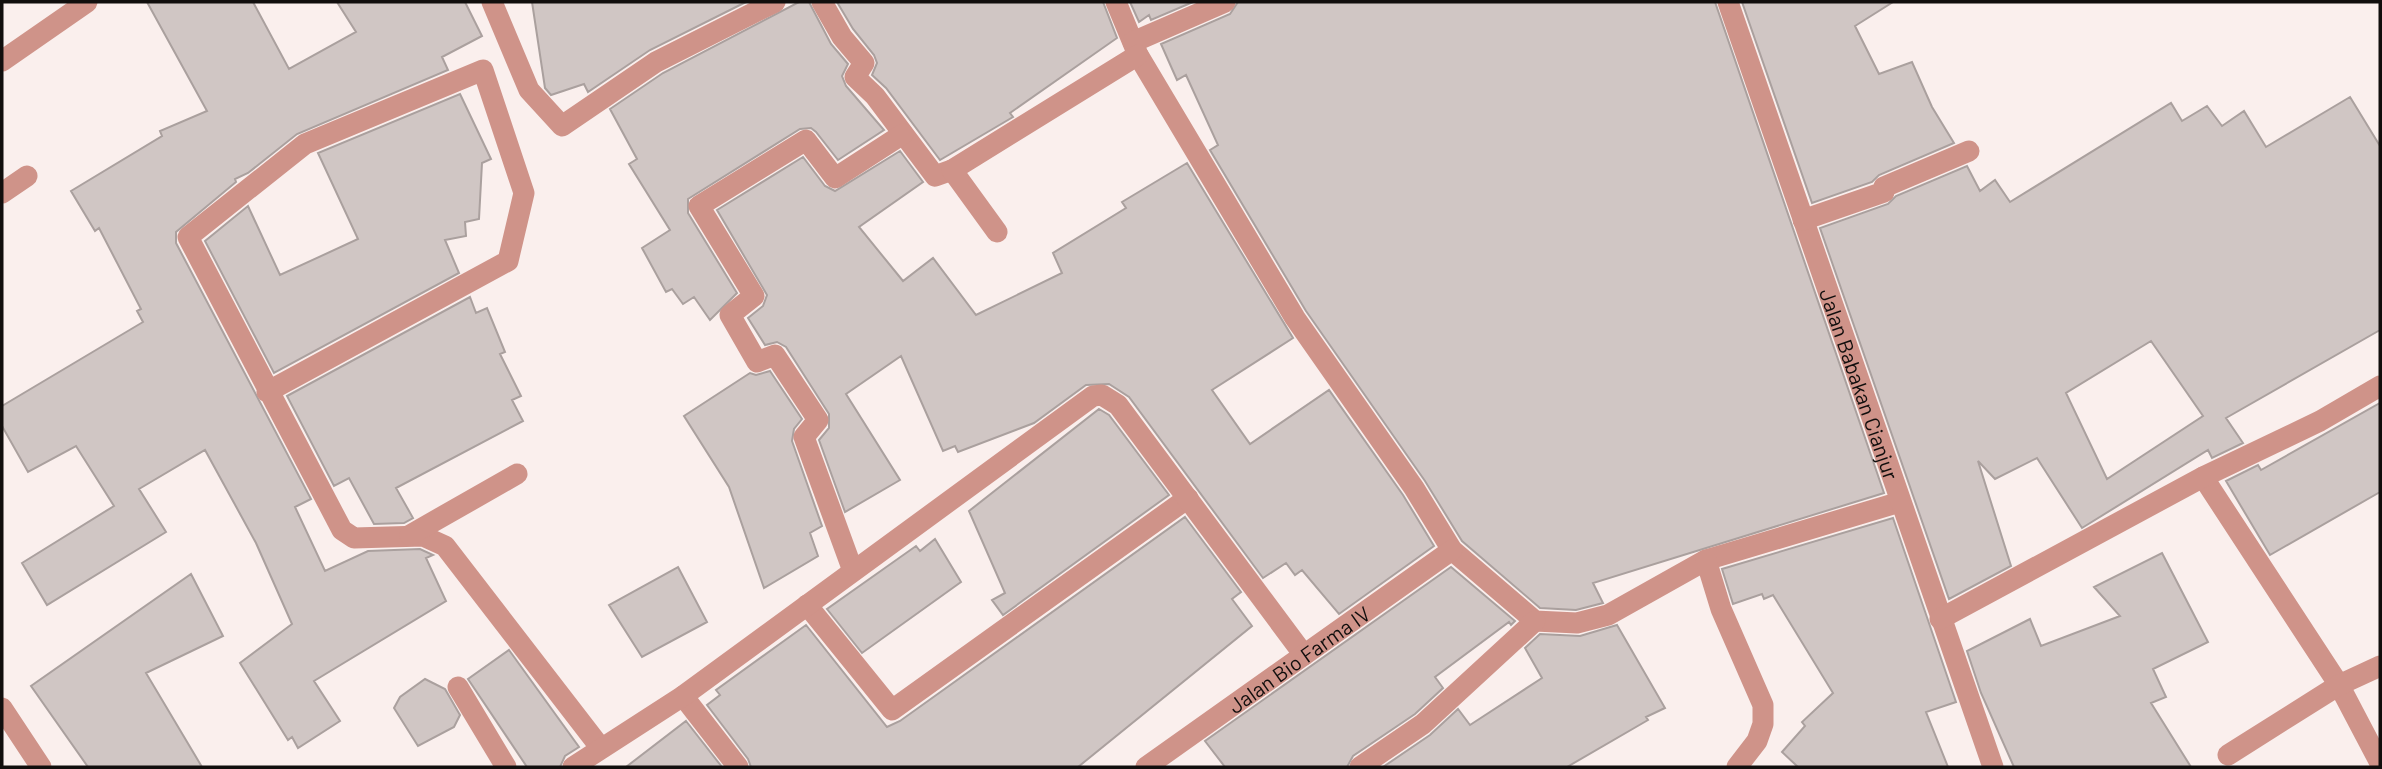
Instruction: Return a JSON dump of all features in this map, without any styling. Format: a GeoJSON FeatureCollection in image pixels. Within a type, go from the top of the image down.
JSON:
{"type":"FeatureCollection","features":[{"type":"Feature","properties":{"kind":"street"},"geometry":{"type":"LineString","coordinates":[[2,61],[87,2]]}},
{"type":"Feature","properties":{"kind":"street"},"geometry":{"type":"LineString","coordinates":[[492,2],[529,90],[562,126],[656,62],[775,2]]}},
{"type":"Feature","properties":{"kind":"street"},"geometry":{"type":"LineString","coordinates":[[822,2],[842,37],[864,63],[855,77],[875,96],[935,176],[952,170],[1136,49],[1224,2]]}},
{"type":"Feature","properties":{"kind":"street"},"geometry":{"type":"LineString","coordinates":[[1116,2],[1136,49],[1296,318],[1414,488],[1452,550],[1535,621],[1577,623],[1608,614],[1706,560],[1900,502]]}},
{"type":"Feature","properties":{"kind":"street","name":"Jalan Babakan Cianjur"},"geometry":{"type":"LineString","coordinates":[[1728,2],[1993,767]]}},
{"type":"Feature","properties":{"kind":"street"},"geometry":{"type":"LineString","coordinates":[[267,392],[508,261],[524,193],[483,70],[305,144],[188,237],[267,392],[347,536],[423,536],[445,546],[600,747]]}},
{"type":"Feature","properties":{"kind":"street"},"geometry":{"type":"LineString","coordinates":[[853,570],[804,437],[818,420],[775,355],[757,362],[730,315],[754,296],[699,206],[806,140],[835,178],[903,134]]}},
{"type":"Feature","properties":{"kind":"street"},"geometry":{"type":"LineString","coordinates":[[1803,220],[1884,192],[1884,187],[1969,151]]}},
{"type":"Feature","properties":{"kind":"street"},"geometry":{"type":"LineString","coordinates":[[952,170],[996,232]]}},
{"type":"Feature","properties":{"kind":"street"},"geometry":{"type":"LineString","coordinates":[[2,193],[27,176]]}},
{"type":"Feature","properties":{"kind":"street"},"geometry":{"type":"LineString","coordinates":[[1940,619],[2203,477],[2320,421],[2380,386]]}},
{"type":"Feature","properties":{"kind":"street"},"geometry":{"type":"LineString","coordinates":[[573,767],[600,747],[683,696],[1093,396],[1102,396],[1118,405],[1304,655]]}},
{"type":"Feature","properties":{"kind":"street"},"geometry":{"type":"LineString","coordinates":[[410,535],[517,474]]}},
{"type":"Feature","properties":{"kind":"street"},"geometry":{"type":"LineString","coordinates":[[2203,477],[2339,685],[2380,763]]}},
{"type":"Feature","properties":{"kind":"street"},"geometry":{"type":"LineString","coordinates":[[807,605],[892,710],[1188,498]]}},
{"type":"Feature","properties":{"kind":"street","name":"Jalan Bio Farma IV"},"geometry":{"type":"LineString","coordinates":[[1146,767],[1452,550]]}},
{"type":"Feature","properties":{"kind":"street"},"geometry":{"type":"LineString","coordinates":[[1706,560],[1721,609],[1763,705],[1763,724],[1756,741],[1737,767]]}},
{"type":"Feature","properties":{"kind":"street"},"geometry":{"type":"LineString","coordinates":[[1360,767],[1423,723],[1535,621]]}},
{"type":"Feature","properties":{"kind":"street"},"geometry":{"type":"LineString","coordinates":[[2228,755],[2339,685],[2380,666]]}},
{"type":"Feature","properties":{"kind":"street"},"geometry":{"type":"LineString","coordinates":[[458,687],[506,767]]}},
{"type":"Feature","properties":{"kind":"street"},"geometry":{"type":"LineString","coordinates":[[683,696],[738,767]]}},
{"type":"Feature","properties":{"kind":"street"},"geometry":{"type":"LineString","coordinates":[[2,708],[41,767]]}},
{"type":"Feature","properties":{"kind":"building"},"geometry":{"type":"Polygon","coordinates":[[[147,2],[253,2],[289,69],[356,32],[337,2],[465,2],[482,36],[442,57],[448,70],[297,134],[248,173],[235,179],[236,182],[176,232],[176,243],[311,499],[295,507],[325,571],[368,551],[420,549],[433,555],[426,558],[446,601],[314,681],[340,721],[298,748],[292,737],[288,740],[240,663],[292,624],[256,543],[205,450],[139,489],[166,532],[47,605],[22,563],[114,506],[76,446],[28,472],[2,426],[2,406],[143,322],[137,311],[141,309],[99,228],[95,231],[71,191],[162,136],[160,131],[207,111],[147,2]]]}},
{"type":"Feature","properties":{"kind":"building"},"geometry":{"type":"Polygon","coordinates":[[[532,2],[746,2],[650,50],[588,92],[584,84],[551,95],[545,88],[532,2]]]}},
{"type":"Feature","properties":{"kind":"building"},"geometry":{"type":"Polygon","coordinates":[[[799,2],[809,2],[831,44],[848,64],[842,76],[846,86],[884,130],[838,160],[816,132],[811,128],[800,129],[688,199],[688,213],[737,293],[710,320],[694,297],[683,304],[672,289],[666,292],[642,248],[670,230],[629,164],[637,159],[610,109],[663,73],[799,2]]]}},
{"type":"Feature","properties":{"kind":"building"},"geometry":{"type":"Polygon","coordinates":[[[837,2],[1103,2],[1117,38],[1010,113],[1013,117],[940,160],[886,88],[872,75],[877,63],[874,55],[853,29],[837,2]]]}},
{"type":"Feature","properties":{"kind":"building"},"geometry":{"type":"Polygon","coordinates":[[[1130,2],[1193,2],[1151,20],[1149,15],[1139,22],[1130,2]]]}},
{"type":"Feature","properties":{"kind":"building"},"geometry":{"type":"Polygon","coordinates":[[[1238,2],[1715,2],[1884,493],[1593,583],[1603,603],[1576,610],[1540,608],[1462,541],[1425,481],[1306,311],[1210,150],[1218,145],[1186,75],[1177,80],[1161,44],[1230,14],[1238,2]]]}},
{"type":"Feature","properties":{"kind":"building"},"geometry":{"type":"Polygon","coordinates":[[[1742,2],[1893,2],[1855,26],[1879,74],[1912,62],[1932,107],[1954,143],[1879,175],[1872,182],[1812,203],[1742,2]]]}},
{"type":"Feature","properties":{"kind":"building"},"geometry":{"type":"Polygon","coordinates":[[[460,94],[491,159],[482,163],[479,219],[465,222],[466,236],[445,240],[459,273],[274,373],[205,241],[248,206],[280,275],[358,239],[318,153],[460,94]]]}},
{"type":"Feature","properties":{"kind":"building"},"geometry":{"type":"Polygon","coordinates":[[[2350,97],[2380,146],[2380,330],[2226,418],[2243,443],[2212,458],[2208,450],[2082,528],[2037,458],[1995,479],[1978,461],[2011,566],[1949,599],[1820,228],[1888,204],[1896,196],[1967,166],[1980,191],[1995,180],[2010,202],[2171,103],[2182,121],[2207,106],[2222,126],[2244,111],[2266,147],[2350,97]],[[2151,341],[2066,393],[2107,479],[2203,416],[2151,341]]]}},
{"type":"Feature","properties":{"kind":"building"},"geometry":{"type":"Polygon","coordinates":[[[900,151],[923,182],[859,227],[903,281],[933,258],[976,315],[1062,273],[1053,253],[1126,208],[1122,202],[1187,163],[1293,338],[1212,390],[1250,444],[1329,390],[1403,495],[1434,546],[1339,614],[1302,570],[1295,575],[1286,563],[1263,578],[1129,397],[1109,384],[1086,385],[1034,423],[958,452],[955,446],[943,451],[901,356],[846,394],[900,480],[845,512],[819,440],[829,428],[829,414],[786,347],[777,342],[765,345],[748,318],[763,306],[767,295],[717,210],[803,157],[825,186],[835,191],[900,151]]]}},
{"type":"Feature","properties":{"kind":"building"},"geometry":{"type":"Polygon","coordinates":[[[470,297],[476,313],[487,308],[505,352],[500,354],[521,396],[512,400],[523,421],[396,488],[413,518],[404,523],[374,524],[349,478],[334,486],[287,396],[470,297]]]}},
{"type":"Feature","properties":{"kind":"building"},"geometry":{"type":"Polygon","coordinates":[[[770,371],[802,419],[794,429],[792,441],[822,526],[810,533],[818,556],[764,588],[729,487],[684,416],[750,373],[756,375],[770,371]]]}},
{"type":"Feature","properties":{"kind":"building"},"geometry":{"type":"Polygon","coordinates":[[[2380,403],[2380,492],[2270,555],[2226,481],[2258,465],[2261,470],[2380,403]]]}},
{"type":"Feature","properties":{"kind":"building"},"geometry":{"type":"Polygon","coordinates":[[[1099,409],[1109,415],[1169,495],[1003,615],[992,600],[1005,593],[969,511],[1099,409]]]}},
{"type":"Feature","properties":{"kind":"building"},"geometry":{"type":"Polygon","coordinates":[[[1185,517],[1241,592],[1232,599],[1252,626],[1078,767],[751,767],[748,759],[707,705],[720,695],[716,690],[806,625],[887,727],[900,721],[1185,517]]]}},
{"type":"Feature","properties":{"kind":"building"},"geometry":{"type":"Polygon","coordinates":[[[1893,518],[1956,702],[1926,712],[1948,767],[1798,767],[1782,752],[1805,726],[1802,722],[1833,693],[1773,595],[1764,599],[1762,594],[1733,604],[1722,569],[1893,518]]]}},
{"type":"Feature","properties":{"kind":"building"},"geometry":{"type":"Polygon","coordinates":[[[935,539],[961,582],[862,653],[827,609],[916,546],[920,551],[935,539]]]}},
{"type":"Feature","properties":{"kind":"building"},"geometry":{"type":"Polygon","coordinates":[[[2162,553],[2208,642],[2153,669],[2166,697],[2151,703],[2191,767],[2014,767],[1981,693],[1967,651],[2030,619],[2041,646],[2120,616],[2094,587],[2162,553]]]}},
{"type":"Feature","properties":{"kind":"building"},"geometry":{"type":"Polygon","coordinates":[[[678,567],[707,622],[642,657],[609,605],[678,567]]]}},
{"type":"Feature","properties":{"kind":"building"},"geometry":{"type":"Polygon","coordinates":[[[1451,567],[1515,621],[1511,625],[1509,622],[1435,677],[1443,688],[1415,714],[1353,756],[1347,767],[1225,767],[1205,741],[1451,567]]]}},
{"type":"Feature","properties":{"kind":"building"},"geometry":{"type":"Polygon","coordinates":[[[191,574],[223,636],[146,673],[202,767],[88,767],[31,686],[191,574]]]}},
{"type":"Feature","properties":{"kind":"building"},"geometry":{"type":"Polygon","coordinates":[[[1617,625],[1665,708],[1646,717],[1648,720],[1567,767],[1383,767],[1430,735],[1458,709],[1470,725],[1542,678],[1525,648],[1540,634],[1580,636],[1617,625]]]}},
{"type":"Feature","properties":{"kind":"building"},"geometry":{"type":"Polygon","coordinates":[[[509,650],[579,747],[565,756],[560,767],[527,767],[468,679],[509,650]]]}},
{"type":"Feature","properties":{"kind":"building"},"geometry":{"type":"Polygon","coordinates":[[[425,679],[445,689],[460,715],[454,727],[418,746],[394,708],[400,697],[425,679]]]}},
{"type":"Feature","properties":{"kind":"building"},"geometry":{"type":"Polygon","coordinates":[[[686,721],[722,767],[626,767],[686,721]]]}}]}
